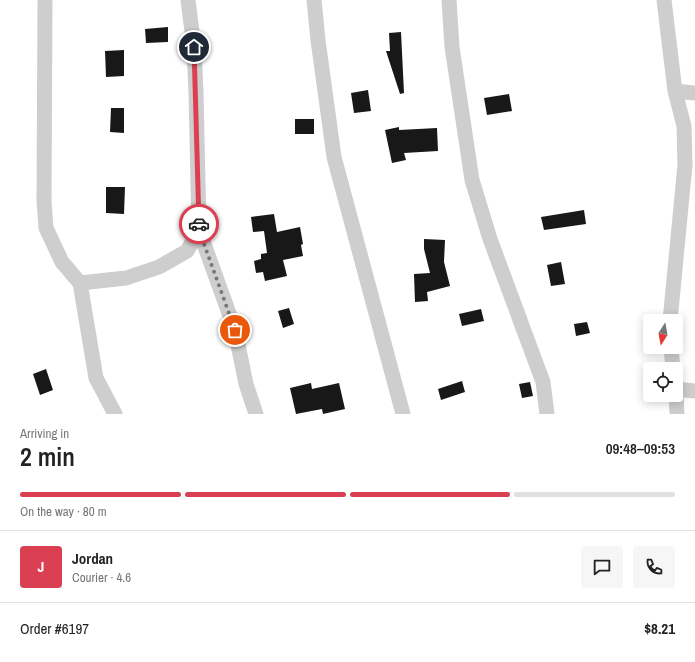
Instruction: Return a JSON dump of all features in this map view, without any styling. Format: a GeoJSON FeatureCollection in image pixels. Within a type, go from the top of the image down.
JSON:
{"type":"FeatureCollection","features":[{"type":"Feature","properties":{"kind":"street"},"geometry":{"type":"LineString","coordinates":[[45,0],[44,201],[46,228],[62,262],[80,282],[96,378],[115,414]]}},
{"type":"Feature","properties":{"kind":"street"},"geometry":{"type":"LineString","coordinates":[[188,0],[195,62],[199,230],[235,330],[246,384],[256,414]]}},
{"type":"Feature","properties":{"kind":"street"},"geometry":{"type":"LineString","coordinates":[[314,0],[334,157],[402,414]]}},
{"type":"Feature","properties":{"kind":"street"},"geometry":{"type":"LineString","coordinates":[[449,0],[452,47],[472,180],[490,240],[543,382],[547,414]]}},
{"type":"Feature","properties":{"kind":"street"},"geometry":{"type":"LineString","coordinates":[[664,0],[675,91],[684,126],[685,165],[671,314]]}},
{"type":"Feature","properties":{"kind":"street"},"geometry":{"type":"LineString","coordinates":[[675,91],[694,95]]}},
{"type":"Feature","properties":{"kind":"street"},"geometry":{"type":"LineString","coordinates":[[80,282],[126,278],[159,267],[187,251],[199,230]]}},
{"type":"Feature","properties":{"kind":"street"},"geometry":{"type":"LineString","coordinates":[[683,390],[695,391]]}},
{"type":"Feature","properties":{"kind":"street"},"geometry":{"type":"LineString","coordinates":[[676,402],[677,414]]}},
{"type":"Feature","properties":{"kind":"building"},"geometry":{"type":"Polygon","coordinates":[[[168,27],[168,42],[146,43],[145,29],[168,27]]]}},
{"type":"Feature","properties":{"kind":"building"},"geometry":{"type":"Polygon","coordinates":[[[401,32],[404,93],[400,94],[386,51],[390,51],[389,33],[401,32]]]}},
{"type":"Feature","properties":{"kind":"building"},"geometry":{"type":"Polygon","coordinates":[[[124,50],[124,76],[106,77],[105,51],[124,50]]]}},
{"type":"Feature","properties":{"kind":"building"},"geometry":{"type":"Polygon","coordinates":[[[368,90],[371,111],[354,113],[351,93],[368,90]]]}},
{"type":"Feature","properties":{"kind":"building"},"geometry":{"type":"Polygon","coordinates":[[[509,94],[512,111],[487,115],[484,98],[509,94]]]}},
{"type":"Feature","properties":{"kind":"building"},"geometry":{"type":"Polygon","coordinates":[[[111,108],[124,108],[124,133],[110,132],[111,108]]]}},
{"type":"Feature","properties":{"kind":"building"},"geometry":{"type":"Polygon","coordinates":[[[295,119],[314,119],[314,134],[295,134],[295,119]]]}},
{"type":"Feature","properties":{"kind":"building"},"geometry":{"type":"Polygon","coordinates":[[[399,127],[399,130],[437,128],[438,151],[404,153],[406,160],[392,163],[385,130],[399,127]]]}},
{"type":"Feature","properties":{"kind":"building"},"geometry":{"type":"Polygon","coordinates":[[[106,187],[125,187],[124,214],[106,213],[106,187]]]}},
{"type":"Feature","properties":{"kind":"building"},"geometry":{"type":"Polygon","coordinates":[[[584,210],[586,224],[544,230],[541,217],[584,210]]]}},
{"type":"Feature","properties":{"kind":"building"},"geometry":{"type":"Polygon","coordinates":[[[274,214],[277,232],[300,227],[303,244],[301,245],[303,256],[283,260],[287,276],[265,281],[263,272],[256,273],[254,261],[261,259],[261,254],[267,253],[264,231],[253,232],[251,217],[274,214]]]}},
{"type":"Feature","properties":{"kind":"building"},"geometry":{"type":"Polygon","coordinates":[[[424,239],[445,240],[444,262],[450,286],[427,292],[428,301],[415,302],[414,274],[430,273],[424,249],[424,239]]]}},
{"type":"Feature","properties":{"kind":"building"},"geometry":{"type":"Polygon","coordinates":[[[561,262],[565,284],[551,286],[547,265],[561,262]]]}},
{"type":"Feature","properties":{"kind":"building"},"geometry":{"type":"Polygon","coordinates":[[[289,308],[294,324],[283,328],[278,311],[289,308]]]}},
{"type":"Feature","properties":{"kind":"building"},"geometry":{"type":"Polygon","coordinates":[[[481,309],[484,321],[462,326],[459,314],[481,309]]]}},
{"type":"Feature","properties":{"kind":"building"},"geometry":{"type":"Polygon","coordinates":[[[587,322],[590,333],[576,336],[574,324],[587,322]]]}},
{"type":"Feature","properties":{"kind":"building"},"geometry":{"type":"Polygon","coordinates":[[[46,369],[53,390],[40,395],[33,374],[46,369]]]}},
{"type":"Feature","properties":{"kind":"building"},"geometry":{"type":"Polygon","coordinates":[[[462,381],[465,392],[441,400],[438,389],[462,381]]]}},
{"type":"Feature","properties":{"kind":"building"},"geometry":{"type":"Polygon","coordinates":[[[530,382],[533,396],[522,398],[519,384],[530,382]]]}},
{"type":"Feature","properties":{"kind":"building"},"geometry":{"type":"Polygon","coordinates":[[[311,383],[312,389],[339,383],[345,409],[323,414],[322,409],[296,414],[290,388],[311,383]]]}},
{"type":"Feature","properties":{"kind":"way so far"},"geometry":{"type":"LineString","coordinates":[[199,224],[199,230],[235,330]]}},
{"type":"Feature","properties":{"kind":"route"},"geometry":{"type":"LineString","coordinates":[[194,47],[199,224]]}}]}
